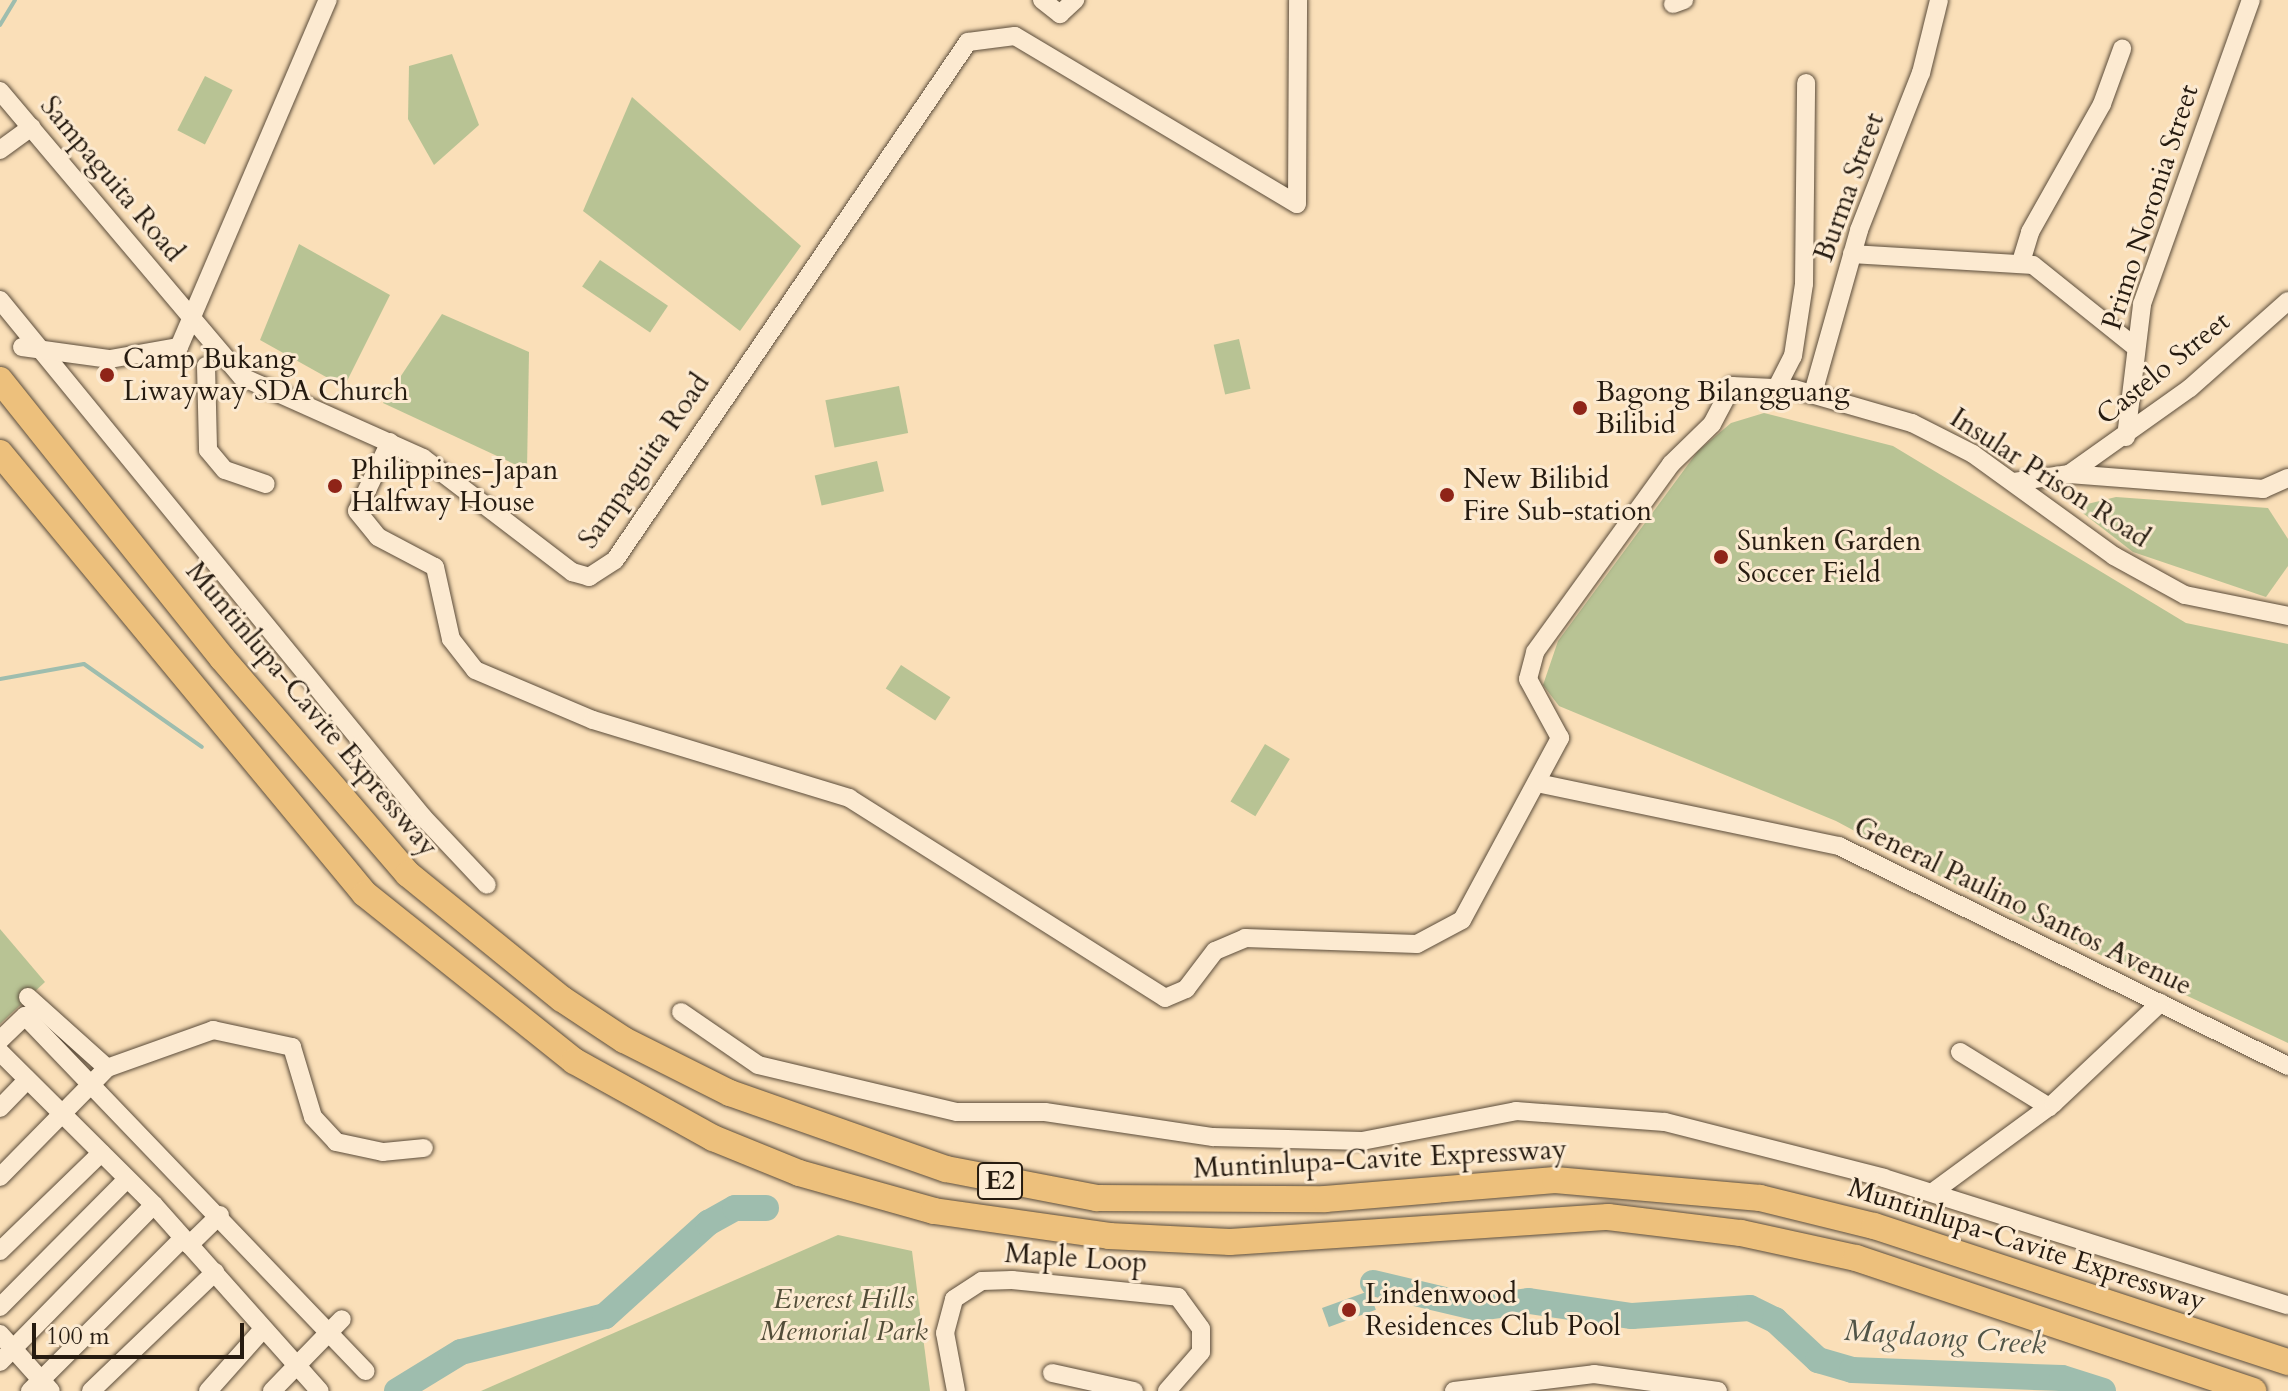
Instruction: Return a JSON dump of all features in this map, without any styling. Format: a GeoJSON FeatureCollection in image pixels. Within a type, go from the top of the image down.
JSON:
{"type":"FeatureCollection","features":[{"type":"Feature","properties":{"kind":"highway","name":"Muntinlupa-Cavite Expressway"},"geometry":{"type":"LineString","coordinates":[[0,380],[222,658],[408,874],[562,999],[624,1040],[730,1093],[946,1169],[1097,1198],[1325,1199],[1555,1180],[1745,1195],[1874,1226],[2288,1362]]}},
{"type":"Feature","properties":{"kind":"highway","name":"E2"},"geometry":{"type":"LineString","coordinates":[[0,453],[365,894],[574,1061],[713,1138],[799,1173],[934,1211],[1109,1236],[1230,1242],[1608,1217],[1741,1233],[1856,1258],[2253,1391]]}},
{"type":"Feature","properties":{"kind":"street"},"geometry":{"type":"LineString","coordinates":[[179,347],[328,0]]}},
{"type":"Feature","properties":{"kind":"street"},"geometry":{"type":"LineString","coordinates":[[1042,0],[1060,14],[1075,0]]}},
{"type":"Feature","properties":{"kind":"street","name":"Sampaguita Road"},"geometry":{"type":"LineString","coordinates":[[0,91],[242,377],[390,442],[453,476],[572,572],[589,577],[608,567],[959,51],[977,37],[1015,36],[1297,204],[1298,0]]}},
{"type":"Feature","properties":{"kind":"street","name":"Primo Noronia Street"},"geometry":{"type":"LineString","coordinates":[[2126,437],[2134,346],[2168,225],[2251,0]]}},
{"type":"Feature","properties":{"kind":"street","name":"Burma Street"},"geometry":{"type":"LineString","coordinates":[[1813,393],[1852,254],[1921,73],[1932,2]]}},
{"type":"Feature","properties":{"kind":"street"},"geometry":{"type":"LineString","coordinates":[[2021,262],[2030,232],[2102,104],[2122,49]]}},
{"type":"Feature","properties":{"kind":"street"},"geometry":{"type":"LineString","coordinates":[[1777,387],[1793,356],[1804,284],[1806,83]]}},
{"type":"Feature","properties":{"kind":"street"},"geometry":{"type":"LineString","coordinates":[[0,150],[32,127]]}},
{"type":"Feature","properties":{"kind":"street"},"geometry":{"type":"LineString","coordinates":[[1852,254],[2021,262],[2049,274],[2134,346]]}},
{"type":"Feature","properties":{"kind":"street"},"geometry":{"type":"LineString","coordinates":[[0,300],[423,817],[487,885]]}},
{"type":"Feature","properties":{"kind":"street","name":"Castelo Street"},"geometry":{"type":"LineString","coordinates":[[2069,474],[2126,437],[2288,301]]}},
{"type":"Feature","properties":{"kind":"street"},"geometry":{"type":"LineString","coordinates":[[22,347],[110,359],[179,347],[206,366]]}},
{"type":"Feature","properties":{"kind":"street"},"geometry":{"type":"LineString","coordinates":[[206,366],[225,358]]}},
{"type":"Feature","properties":{"kind":"street"},"geometry":{"type":"LineString","coordinates":[[206,366],[208,450],[225,470],[266,484]]}},
{"type":"Feature","properties":{"kind":"street","name":"Insular Prison Road"},"geometry":{"type":"LineString","coordinates":[[1537,783],[1560,738],[1528,679],[1535,652],[1671,464],[1712,424],[1732,386],[1777,387],[1813,393],[1923,428],[2014,482],[2114,556],[2185,595],[2288,616]]}},
{"type":"Feature","properties":{"kind":"street"},"geometry":{"type":"LineString","coordinates":[[390,442],[357,511],[378,537],[435,567],[451,639],[475,670],[593,720],[849,798],[930,843],[1151,994],[1174,996],[1215,951],[1245,938],[1395,945],[1443,936],[1471,906],[1537,783]]}},
{"type":"Feature","properties":{"kind":"street"},"geometry":{"type":"LineString","coordinates":[[2014,482],[2069,474],[2263,489],[2288,478]]}},
{"type":"Feature","properties":{"kind":"street","name":"General Paulino Santos Avenue"},"geometry":{"type":"LineString","coordinates":[[1537,783],[1839,846],[2288,1066]]}},
{"type":"Feature","properties":{"kind":"street"},"geometry":{"type":"LineString","coordinates":[[28,997],[107,1068]]}},
{"type":"Feature","properties":{"kind":"street"},"geometry":{"type":"LineString","coordinates":[[1933,1192],[2049,1107],[2160,1003]]}},
{"type":"Feature","properties":{"kind":"street"},"geometry":{"type":"LineString","coordinates":[[681,1012],[758,1065],[957,1112],[1045,1112],[1213,1137],[1362,1141],[1516,1111],[1665,1122],[1933,1192],[2288,1305]]}},
{"type":"Feature","properties":{"kind":"street"},"geometry":{"type":"LineString","coordinates":[[0,1040],[25,1016],[89,1085],[220,1215],[365,1371]]}},
{"type":"Feature","properties":{"kind":"street"},"geometry":{"type":"LineString","coordinates":[[0,1177],[107,1068],[204,1031],[276,1039],[292,1047],[313,1117],[336,1142],[383,1152],[424,1148]]}},
{"type":"Feature","properties":{"kind":"street"},"geometry":{"type":"LineString","coordinates":[[0,1052],[154,1205],[320,1391]]}},
{"type":"Feature","properties":{"kind":"street"},"geometry":{"type":"LineString","coordinates":[[1960,1052],[2049,1107]]}},
{"type":"Feature","properties":{"kind":"street"},"geometry":{"type":"LineString","coordinates":[[0,1108],[27,1080]]}},
{"type":"Feature","properties":{"kind":"street"},"geometry":{"type":"LineString","coordinates":[[0,1251],[101,1153]]}},
{"type":"Feature","properties":{"kind":"street"},"geometry":{"type":"LineString","coordinates":[[0,1307],[127,1179]]}},
{"type":"Feature","properties":{"kind":"street"},"geometry":{"type":"LineString","coordinates":[[0,1362],[154,1205]]}},
{"type":"Feature","properties":{"kind":"street"},"geometry":{"type":"LineString","coordinates":[[0,1334],[14,1348],[41,1388],[186,1241],[220,1215]]}},
{"type":"Feature","properties":{"kind":"street"},"geometry":{"type":"LineString","coordinates":[[91,1391],[215,1272]]}},
{"type":"Feature","properties":{"kind":"street","name":"Maple Loop"},"geometry":{"type":"LineString","coordinates":[[956,1391],[945,1333],[954,1299],[982,1281],[1012,1280],[1178,1297],[1201,1329],[1201,1352],[1167,1391]]}},
{"type":"Feature","properties":{"kind":"street"},"geometry":{"type":"LineString","coordinates":[[272,1391],[342,1319]]}},
{"type":"Feature","properties":{"kind":"street"},"geometry":{"type":"LineString","coordinates":[[208,1391],[263,1329]]}},
{"type":"Feature","properties":{"kind":"street"},"geometry":{"type":"LineString","coordinates":[[1052,1373],[1134,1391]]}},
{"type":"Feature","properties":{"kind":"street"},"geometry":{"type":"LineString","coordinates":[[1454,1391],[1594,1374],[1718,1391]]}},
{"type":"Feature","properties":{"kind":"green space"},"geometry":{"type":"Polygon","coordinates":[[[452,54],[479,125],[434,165],[408,119],[409,66],[452,54]]]}},
{"type":"Feature","properties":{"kind":"green space"},"geometry":{"type":"Polygon","coordinates":[[[205,76],[233,90],[205,144],[177,130],[205,76]]]}},
{"type":"Feature","properties":{"kind":"green space"},"geometry":{"type":"Polygon","coordinates":[[[632,97],[801,246],[740,331],[583,211],[632,97]]]}},
{"type":"Feature","properties":{"kind":"green space"},"geometry":{"type":"Polygon","coordinates":[[[299,244],[390,295],[344,387],[260,340],[299,244]]]}},
{"type":"Feature","properties":{"kind":"green space"},"geometry":{"type":"Polygon","coordinates":[[[600,260],[668,306],[650,332],[582,287],[600,260]]]}},
{"type":"Feature","properties":{"kind":"green space"},"geometry":{"type":"Polygon","coordinates":[[[442,314],[529,352],[527,470],[383,403],[442,314]]]}},
{"type":"Feature","properties":{"kind":"green space"},"geometry":{"type":"Polygon","coordinates":[[[1239,339],[1250,389],[1225,395],[1214,345],[1239,339]]]}},
{"type":"Feature","properties":{"kind":"green space"},"geometry":{"type":"Polygon","coordinates":[[[899,386],[908,433],[835,447],[825,400],[899,386]]]}},
{"type":"Feature","properties":{"kind":"green space"},"geometry":{"type":"Polygon","coordinates":[[[1764,413],[1893,446],[2186,623],[2288,644],[2288,1043],[1993,905],[1836,821],[1559,706],[1543,685],[1558,641],[1698,451],[1731,423],[1764,413]]]}},
{"type":"Feature","properties":{"kind":"green space"},"geometry":{"type":"Polygon","coordinates":[[[877,461],[884,491],[822,506],[815,475],[877,461]]]}},
{"type":"Feature","properties":{"kind":"green space"},"geometry":{"type":"Polygon","coordinates":[[[2116,497],[2268,508],[2288,539],[2288,566],[2266,597],[2133,552],[2075,507],[2116,497]]]}},
{"type":"Feature","properties":{"kind":"green space"},"geometry":{"type":"Polygon","coordinates":[[[901,665],[950,697],[935,721],[886,688],[901,665]]]}},
{"type":"Feature","properties":{"kind":"green space"},"geometry":{"type":"Polygon","coordinates":[[[1265,744],[1290,759],[1255,816],[1230,801],[1265,744]]]}},
{"type":"Feature","properties":{"kind":"green space"},"geometry":{"type":"Polygon","coordinates":[[[0,929],[45,982],[0,1024],[0,929]]]}},
{"type":"Feature","properties":{"kind":"green space","name":"Everest Hills Memorial Park"},"geometry":{"type":"Polygon","coordinates":[[[838,1235],[912,1251],[930,1391],[481,1391],[838,1235]]]}},
{"type":"Feature","properties":{"kind":"shaded area","name":"Lindenwood Residences Club Pool"},"geometry":{"type":"Polygon","coordinates":[[[1369,1291],[1376,1310],[1329,1327],[1322,1308],[1369,1291]]]}},
{"type":"Feature","properties":{"kind":"waterway"},"geometry":{"type":"LineString","coordinates":[[0,25],[15,0]]}},
{"type":"Feature","properties":{"kind":"waterway"},"geometry":{"type":"LineString","coordinates":[[0,679],[84,664],[202,747]]}},
{"type":"Feature","properties":{"kind":"waterway"},"geometry":{"type":"LineString","coordinates":[[397,1391],[461,1352],[605,1316],[708,1223],[735,1208],[766,1208]]}},
{"type":"Feature","properties":{"kind":"waterway","name":"Magdaong Creek"},"geometry":{"type":"LineString","coordinates":[[1373,1283],[1479,1308],[1529,1301],[1632,1316],[1750,1308],[1775,1320],[1818,1360],[1852,1370],[2062,1378],[2103,1391]]}},
{"type":"Feature","properties":{"kind":"place","name":"Camp Bukang Liwayway SDA Church"},"geometry":{"type":"Point","coordinates":[107,375]}},
{"type":"Feature","properties":{"kind":"place","name":"Bagong Bilangguang Bilibid"},"geometry":{"type":"Point","coordinates":[1580,408]}},
{"type":"Feature","properties":{"kind":"place","name":"Philippines-Japan Halfway House"},"geometry":{"type":"Point","coordinates":[335,486]}},
{"type":"Feature","properties":{"kind":"place","name":"New Bilibid Fire Sub-station"},"geometry":{"type":"Point","coordinates":[1447,495]}},
{"type":"Feature","properties":{"kind":"place","name":"Sunken Garden Soccer Field"},"geometry":{"type":"Point","coordinates":[1721,557]}},
{"type":"Feature","properties":{"kind":"place","name":"Lindenwood Residences Club Pool"},"geometry":{"type":"Point","coordinates":[1349,1310]}}]}
